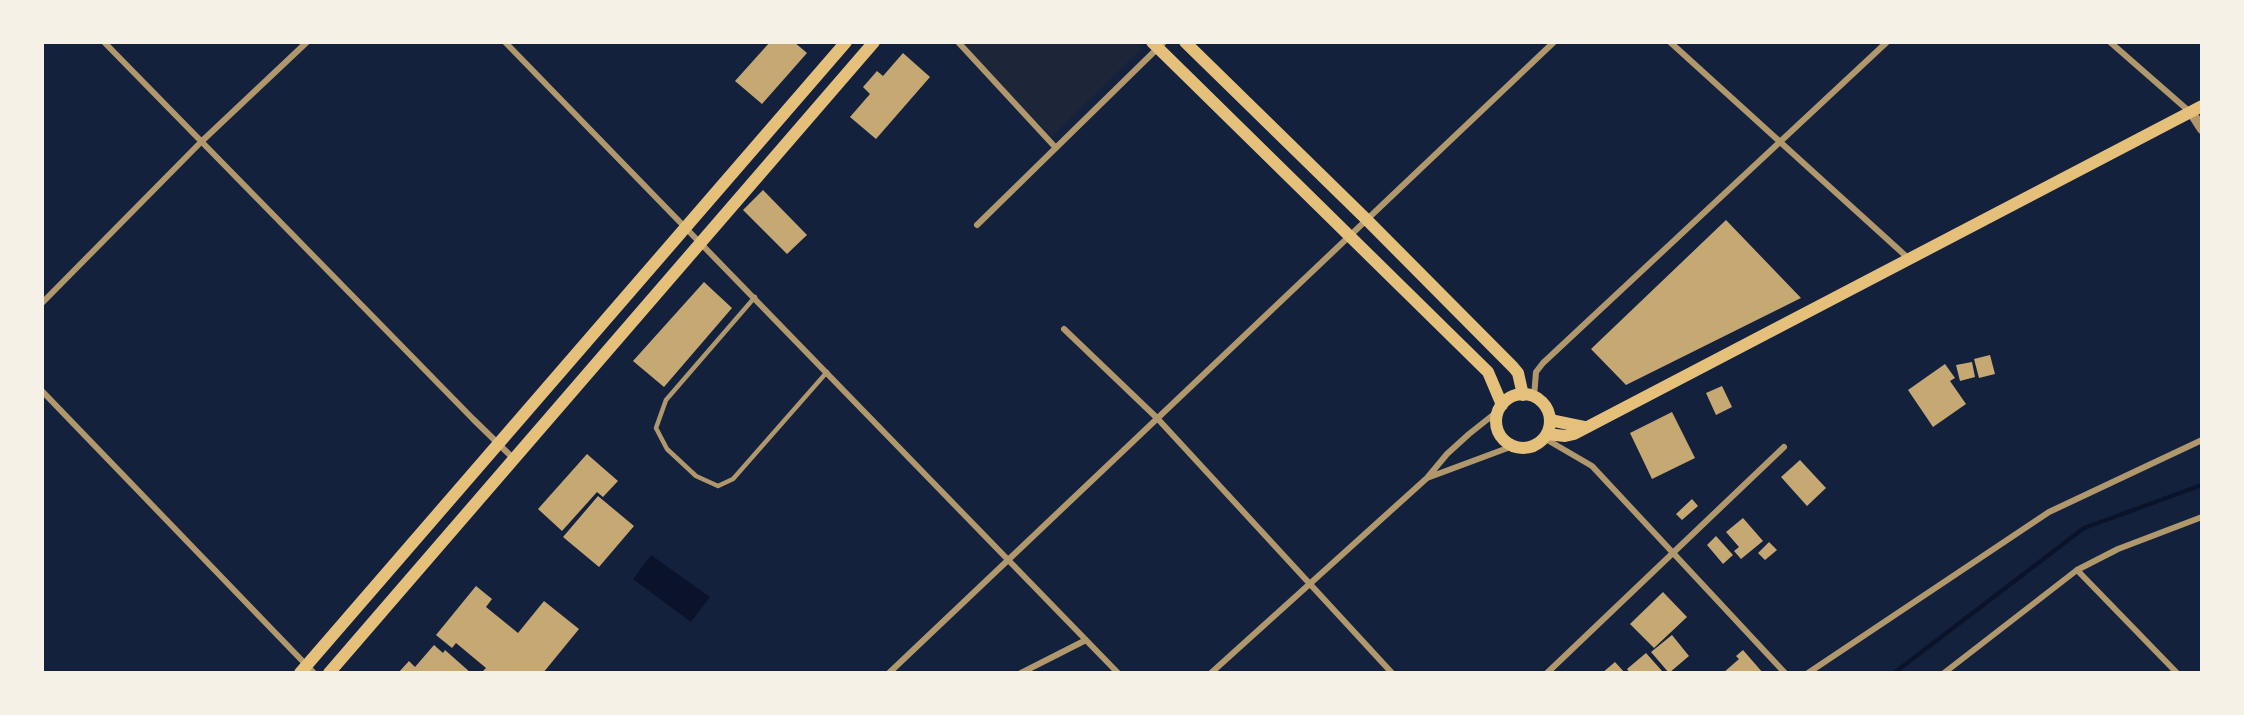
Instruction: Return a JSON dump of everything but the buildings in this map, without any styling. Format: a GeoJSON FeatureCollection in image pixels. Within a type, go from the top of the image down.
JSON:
{"type":"FeatureCollection","features":[{"type":"Feature","properties":{"kind":"main road"},"geometry":{"type":"LineString","coordinates":[[307,670],[498,444],[846,42]]}},
{"type":"Feature","properties":{"kind":"main road"},"geometry":{"type":"LineString","coordinates":[[330,673],[874,42]]}},
{"type":"Feature","properties":{"kind":"main road"},"geometry":{"type":"LineString","coordinates":[[1185,42],[1513,367],[1528,396]]}},
{"type":"Feature","properties":{"kind":"main road"},"geometry":{"type":"LineString","coordinates":[[1158,44],[1488,372],[1500,408],[1497,428],[1500,436],[1513,446],[1529,448],[1546,436],[1551,420],[1546,406],[1528,396],[1513,397],[1500,408]]}},
{"type":"Feature","properties":{"kind":"main road"},"geometry":{"type":"LineString","coordinates":[[1546,436],[1566,436],[1584,427],[2196,109]]}},
{"type":"Feature","properties":{"kind":"main road"},"geometry":{"type":"LineString","coordinates":[[782,115],[799,129]]}},
{"type":"Feature","properties":{"kind":"main road"},"geometry":{"type":"LineString","coordinates":[[1418,302],[1434,287]]}},
{"type":"Feature","properties":{"kind":"main road"},"geometry":{"type":"LineString","coordinates":[[1551,420],[1584,427]]}},
{"type":"Feature","properties":{"kind":"street"},"geometry":{"type":"LineString","coordinates":[[104,42],[515,460]]}},
{"type":"Feature","properties":{"kind":"street"},"geometry":{"type":"LineString","coordinates":[[42,303],[201,142],[307,42]]}},
{"type":"Feature","properties":{"kind":"street"},"geometry":{"type":"LineString","coordinates":[[505,42],[1118,673]]}},
{"type":"Feature","properties":{"kind":"street"},"geometry":{"type":"LineString","coordinates":[[958,42],[1056,148]]}},
{"type":"Feature","properties":{"kind":"street"},"geometry":{"type":"LineString","coordinates":[[889,673],[1554,42]]}},
{"type":"Feature","properties":{"kind":"street"},"geometry":{"type":"LineString","coordinates":[[1670,42],[1908,258]]}},
{"type":"Feature","properties":{"kind":"street"},"geometry":{"type":"LineString","coordinates":[[1528,396],[1536,372],[1543,363],[1887,42]]}},
{"type":"Feature","properties":{"kind":"street"},"geometry":{"type":"LineString","coordinates":[[2110,42],[2196,109],[2202,129]]}},
{"type":"Feature","properties":{"kind":"street"},"geometry":{"type":"LineString","coordinates":[[977,225],[1158,44]]}},
{"type":"Feature","properties":{"kind":"street"},"geometry":{"type":"LineString","coordinates":[[1065,329],[1157,418],[1392,673]]}},
{"type":"Feature","properties":{"kind":"street"},"geometry":{"type":"LineString","coordinates":[[42,391],[307,670]]}},
{"type":"Feature","properties":{"kind":"street"},"geometry":{"type":"LineString","coordinates":[[1211,673],[1427,478],[1447,454],[1500,408]]}},
{"type":"Feature","properties":{"kind":"street"},"geometry":{"type":"LineString","coordinates":[[1546,436],[1592,466],[1785,673]]}},
{"type":"Feature","properties":{"kind":"street"},"geometry":{"type":"LineString","coordinates":[[1808,673],[2049,512],[2202,440]]}},
{"type":"Feature","properties":{"kind":"street"},"geometry":{"type":"LineString","coordinates":[[1427,478],[1513,446]]}},
{"type":"Feature","properties":{"kind":"street"},"geometry":{"type":"LineString","coordinates":[[1547,673],[1784,447]]}},
{"type":"Feature","properties":{"kind":"street"},"geometry":{"type":"LineString","coordinates":[[1944,673],[2077,570],[2118,549],[2202,517]]}},
{"type":"Feature","properties":{"kind":"street"},"geometry":{"type":"LineString","coordinates":[[2077,570],[2177,673]]}},
{"type":"Feature","properties":{"kind":"street"},"geometry":{"type":"LineString","coordinates":[[1022,673],[1086,640]]}},
{"type":"Feature","properties":{"kind":"lane"},"geometry":{"type":"LineString","coordinates":[[755,297],[666,400],[656,428],[667,449],[696,476],[718,486],[733,479],[827,372]]}},
{"type":"Feature","properties":{"kind":"shaded area"},"geometry":{"type":"Polygon","coordinates":[[[958,42],[1136,42],[1142,48],[1052,137],[958,42]]]}},
{"type":"Feature","properties":{"kind":"shaded area"},"geometry":{"type":"Polygon","coordinates":[[[651,555],[710,597],[691,622],[633,579],[651,555]]]}},
{"type":"Feature","properties":{"kind":"waterway"},"geometry":{"type":"LineString","coordinates":[[1894,673],[2084,528],[2202,485]]}}]}
